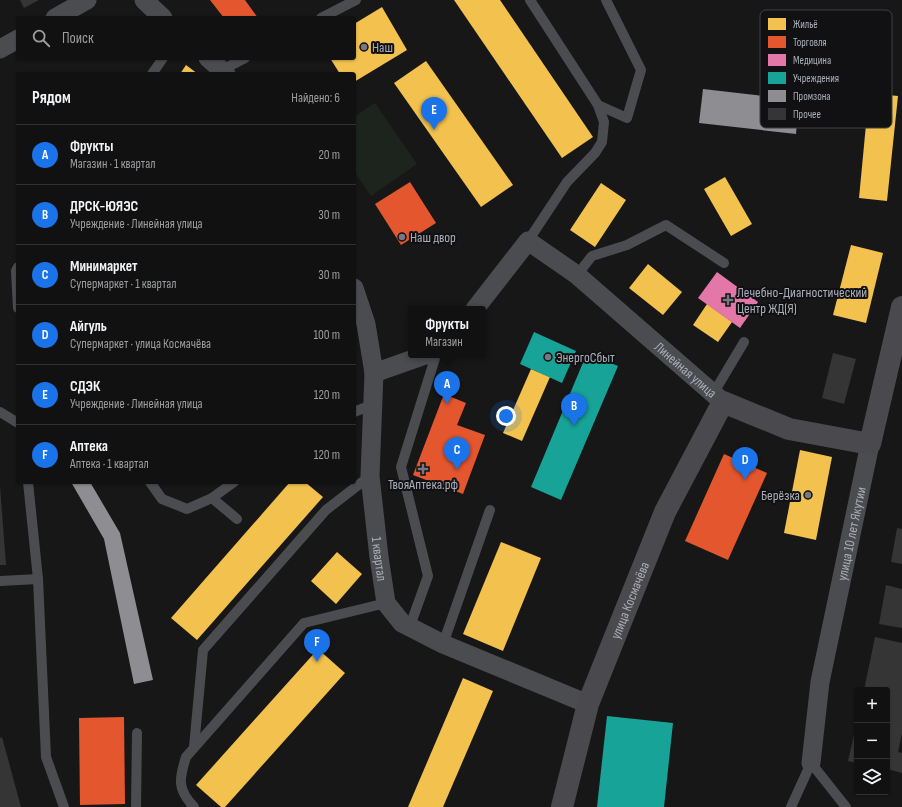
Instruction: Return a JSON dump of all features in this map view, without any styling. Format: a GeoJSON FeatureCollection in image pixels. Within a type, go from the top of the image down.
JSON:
{"type":"FeatureCollection","features":[{"type":"Feature","properties":{"kind":"main road","name":"улица 10 лет Якутии"},"geometry":{"type":"LineString","coordinates":[[870,444],[902,307]]}},
{"type":"Feature","properties":{"kind":"main road","name":"Линейная улица"},"geometry":{"type":"LineString","coordinates":[[718,398],[789,429],[870,444]]}},
{"type":"Feature","properties":{"kind":"main road","name":"улица Космачёва"},"geometry":{"type":"LineString","coordinates":[[562,807],[588,704],[665,512],[718,398]]}},
{"type":"Feature","properties":{"kind":"street"},"geometry":{"type":"LineString","coordinates":[[59,16],[87,0]]}},
{"type":"Feature","properties":{"kind":"street"},"geometry":{"type":"LineString","coordinates":[[144,0],[161,16]]}},
{"type":"Feature","properties":{"kind":"street"},"geometry":{"type":"LineString","coordinates":[[0,49],[16,40]]}},
{"type":"Feature","properties":{"kind":"street"},"geometry":{"type":"LineString","coordinates":[[210,60],[224,72]]}},
{"type":"Feature","properties":{"kind":"street"},"geometry":{"type":"LineString","coordinates":[[477,306],[528,241]]}},
{"type":"Feature","properties":{"kind":"street","name":"Линейная улица"},"geometry":{"type":"LineString","coordinates":[[528,241],[577,275],[718,398]]}},
{"type":"Feature","properties":{"kind":"street","name":"1 квартал"},"geometry":{"type":"LineString","coordinates":[[356,294],[366,324],[374,373],[374,404],[370,476],[386,602],[402,623],[443,644],[588,704]]}},
{"type":"Feature","properties":{"kind":"street"},"geometry":{"type":"LineString","coordinates":[[374,373],[416,358]]}},
{"type":"Feature","properties":{"kind":"street","name":"улица 10 лет Якутии"},"geometry":{"type":"LineString","coordinates":[[811,763],[820,682],[870,444]]}},
{"type":"Feature","properties":{"kind":"lane"},"geometry":{"type":"LineString","coordinates":[[325,16],[356,0]]}},
{"type":"Feature","properties":{"kind":"lane"},"geometry":{"type":"LineString","coordinates":[[528,241],[567,182],[595,153],[602,142],[604,122],[598,105],[530,0]]}},
{"type":"Feature","properties":{"kind":"lane"},"geometry":{"type":"LineString","coordinates":[[598,105],[627,118],[641,70],[606,0]]}},
{"type":"Feature","properties":{"kind":"lane"},"geometry":{"type":"LineString","coordinates":[[153,72],[162,60]]}},
{"type":"Feature","properties":{"kind":"lane"},"geometry":{"type":"LineString","coordinates":[[224,72],[242,60]]}},
{"type":"Feature","properties":{"kind":"lane"},"geometry":{"type":"LineString","coordinates":[[577,275],[592,256],[627,246],[666,225],[724,263]]}},
{"type":"Feature","properties":{"kind":"lane"},"geometry":{"type":"LineString","coordinates":[[718,398],[744,342]]}},
{"type":"Feature","properties":{"kind":"lane"},"geometry":{"type":"LineString","coordinates":[[410,626],[428,576],[401,467],[435,358]]}},
{"type":"Feature","properties":{"kind":"lane"},"geometry":{"type":"LineString","coordinates":[[356,411],[374,404]]}},
{"type":"Feature","properties":{"kind":"lane"},"geometry":{"type":"LineString","coordinates":[[0,412],[16,422]]}},
{"type":"Feature","properties":{"kind":"lane"},"geometry":{"type":"LineString","coordinates":[[194,747],[203,650],[326,510],[370,476]]}},
{"type":"Feature","properties":{"kind":"lane"},"geometry":{"type":"LineString","coordinates":[[28,484],[38,579],[46,757],[64,807]]}},
{"type":"Feature","properties":{"kind":"lane"},"geometry":{"type":"LineString","coordinates":[[151,484],[162,499],[188,509],[212,498],[231,484]]}},
{"type":"Feature","properties":{"kind":"lane"},"geometry":{"type":"LineString","coordinates":[[212,498],[237,519]]}},
{"type":"Feature","properties":{"kind":"lane"},"geometry":{"type":"LineString","coordinates":[[443,644],[490,510]]}},
{"type":"Feature","properties":{"kind":"lane"},"geometry":{"type":"LineString","coordinates":[[0,581],[38,579]]}},
{"type":"Feature","properties":{"kind":"lane"},"geometry":{"type":"LineString","coordinates":[[194,807],[184,796],[180,778],[186,757],[304,623],[386,602]]}},
{"type":"Feature","properties":{"kind":"lane"},"geometry":{"type":"LineString","coordinates":[[136,807],[137,733]]}},
{"type":"Feature","properties":{"kind":"lane"},"geometry":{"type":"LineString","coordinates":[[792,807],[811,763],[846,807]]}},
{"type":"Feature","properties":{"kind":"shaded area"},"geometry":{"type":"Polygon","coordinates":[[[375,103],[417,164],[371,196],[356,174],[356,116],[375,103]]]}},
{"type":"Feature","properties":{"kind":"building: Жильё"},"geometry":{"type":"Polygon","coordinates":[[[454,0],[500,0],[593,137],[562,158],[454,0]]]}},
{"type":"Feature","properties":{"kind":"building: Жильё"},"geometry":{"type":"Polygon","coordinates":[[[382,7],[407,50],[356,81],[356,72],[339,72],[331,60],[356,60],[356,23],[382,7]]]}},
{"type":"Feature","properties":{"kind":"building: Жильё"},"geometry":{"type":"Polygon","coordinates":[[[426,61],[513,185],[481,207],[394,83],[426,61]]]}},
{"type":"Feature","properties":{"kind":"building: Жильё"},"geometry":{"type":"Polygon","coordinates":[[[186,65],[195,72],[181,72],[186,65]]]}},
{"type":"Feature","properties":{"kind":"building: Жильё"},"geometry":{"type":"Polygon","coordinates":[[[892,95],[898,96],[887,201],[859,198],[866,128],[892,128],[892,95]]]}},
{"type":"Feature","properties":{"kind":"building: Жильё"},"geometry":{"type":"Polygon","coordinates":[[[725,177],[752,224],[731,236],[704,189],[725,177]]]}},
{"type":"Feature","properties":{"kind":"building: Жильё"},"geometry":{"type":"Polygon","coordinates":[[[601,183],[626,200],[595,247],[570,230],[601,183]]]}},
{"type":"Feature","properties":{"kind":"building: Жильё"},"geometry":{"type":"Polygon","coordinates":[[[851,245],[883,253],[866,323],[833,315],[851,245]]]}},
{"type":"Feature","properties":{"kind":"building: Жильё"},"geometry":{"type":"Polygon","coordinates":[[[648,264],[682,292],[663,315],[629,288],[648,264]]]}},
{"type":"Feature","properties":{"kind":"building: Жильё"},"geometry":{"type":"Polygon","coordinates":[[[707,304],[732,322],[718,342],[693,325],[707,304]]]}},
{"type":"Feature","properties":{"kind":"building: Жильё"},"geometry":{"type":"Polygon","coordinates":[[[531,369],[550,377],[522,441],[503,433],[531,369]]]}},
{"type":"Feature","properties":{"kind":"building: Жильё","name":"Берёзка"},"geometry":{"type":"Polygon","coordinates":[[[800,450],[832,457],[816,540],[784,533],[800,450]]]}},
{"type":"Feature","properties":{"kind":"building: Жильё"},"geometry":{"type":"Polygon","coordinates":[[[288,484],[307,484],[323,497],[197,640],[171,618],[288,484]]]}},
{"type":"Feature","properties":{"kind":"building: Жильё"},"geometry":{"type":"Polygon","coordinates":[[[501,542],[541,558],[503,651],[463,634],[501,542]]]}},
{"type":"Feature","properties":{"kind":"building: Жильё"},"geometry":{"type":"Polygon","coordinates":[[[337,552],[362,574],[336,604],[311,581],[337,552]]]}},
{"type":"Feature","properties":{"kind":"building: Жильё"},"geometry":{"type":"Polygon","coordinates":[[[318,649],[345,673],[225,807],[221,807],[196,785],[318,649]]]}},
{"type":"Feature","properties":{"kind":"building: Жильё"},"geometry":{"type":"Polygon","coordinates":[[[463,678],[493,691],[443,807],[408,807],[463,678]]]}},
{"type":"Feature","properties":{"kind":"building: Торговля"},"geometry":{"type":"Polygon","coordinates":[[[210,0],[245,0],[257,16],[222,16],[210,0]]]}},
{"type":"Feature","properties":{"kind":"building: Торговля"},"geometry":{"type":"Polygon","coordinates":[[[410,182],[436,223],[401,245],[375,204],[410,182]]]}},
{"type":"Feature","properties":{"kind":"building: Торговля"},"geometry":{"type":"Polygon","coordinates":[[[444,394],[466,403],[457,425],[485,435],[463,494],[413,475],[444,394]]]}},
{"type":"Feature","properties":{"kind":"building: Торговля"},"geometry":{"type":"Polygon","coordinates":[[[724,454],[767,473],[728,560],[685,541],[724,454]]]}},
{"type":"Feature","properties":{"kind":"building: Торговля"},"geometry":{"type":"Polygon","coordinates":[[[124,717],[125,804],[80,805],[79,718],[124,717]]]}},
{"type":"Feature","properties":{"kind":"building: Медицина","name":"Лечебно-Диагностический Центр ЖД(Я)"},"geometry":{"type":"Polygon","coordinates":[[[717,272],[758,302],[740,328],[698,298],[717,272]]]}},
{"type":"Feature","properties":{"kind":"building: Учреждения"},"geometry":{"type":"Polygon","coordinates":[[[534,332],[576,351],[562,383],[520,364],[534,332]]]}},
{"type":"Feature","properties":{"kind":"building: Учреждения"},"geometry":{"type":"Polygon","coordinates":[[[587,353],[618,366],[561,500],[531,487],[587,353]]]}},
{"type":"Feature","properties":{"kind":"building: Учреждения"},"geometry":{"type":"Polygon","coordinates":[[[607,716],[673,723],[664,807],[597,807],[607,716]]]}},
{"type":"Feature","properties":{"kind":"building: Промзона"},"geometry":{"type":"Polygon","coordinates":[[[703,89],[760,96],[760,128],[797,128],[796,134],[699,123],[703,89]]]}},
{"type":"Feature","properties":{"kind":"building: Промзона"},"geometry":{"type":"Polygon","coordinates":[[[72,484],[91,484],[120,533],[153,680],[134,684],[104,539],[72,484]]]}},
{"type":"Feature","properties":{"kind":"building: Прочее"},"geometry":{"type":"Polygon","coordinates":[[[20,0],[39,0],[24,8],[20,0]]]}},
{"type":"Feature","properties":{"kind":"building: Прочее"},"geometry":{"type":"Polygon","coordinates":[[[833,353],[856,359],[844,404],[822,398],[833,353]]]}},
{"type":"Feature","properties":{"kind":"building: Прочее"},"geometry":{"type":"Polygon","coordinates":[[[0,486],[6,565],[0,565],[0,486]]]}},
{"type":"Feature","properties":{"kind":"building: Прочее"},"geometry":{"type":"Polygon","coordinates":[[[897,528],[902,529],[902,564],[891,562],[897,528]]]}},
{"type":"Feature","properties":{"kind":"building: Прочее"},"geometry":{"type":"Polygon","coordinates":[[[886,585],[902,589],[902,628],[879,624],[886,585]]]}},
{"type":"Feature","properties":{"kind":"building: Прочее"},"geometry":{"type":"Polygon","coordinates":[[[875,637],[902,643],[902,733],[898,752],[902,753],[902,773],[890,770],[890,687],[865,687],[875,637]]]}},
{"type":"Feature","properties":{"kind":"building: Прочее"},"geometry":{"type":"Polygon","coordinates":[[[854,735],[854,762],[848,761],[854,735]]]}},
{"type":"Feature","properties":{"kind":"building: Прочее"},"geometry":{"type":"Polygon","coordinates":[[[2,737],[21,807],[0,807],[0,738],[2,737]]]}},
{"type":"Feature","properties":{"kind":"place","name":"Наш"},"geometry":{"type":"Point","coordinates":[364,47]}},
{"type":"Feature","properties":{"kind":"place","name":"СДЭК"},"geometry":{"type":"Point","coordinates":[434,130]}},
{"type":"Feature","properties":{"kind":"place","name":"Наш двор"},"geometry":{"type":"Point","coordinates":[402,237]}},
{"type":"Feature","properties":{"kind":"place","name":"Лечебно-Диагностический Центр ЖД(Я)"},"geometry":{"type":"Point","coordinates":[728,300]}},
{"type":"Feature","properties":{"kind":"place","name":"ЭнергоСбыт"},"geometry":{"type":"Point","coordinates":[548,357]}},
{"type":"Feature","properties":{"kind":"place","name":"Фрукты"},"geometry":{"type":"Point","coordinates":[447,404]}},
{"type":"Feature","properties":{"kind":"place","name":"ДРСК-ЮЯЭС"},"geometry":{"type":"Point","coordinates":[574,426]}},
{"type":"Feature","properties":{"kind":"place","name":"ТвояАптека.рф"},"geometry":{"type":"Point","coordinates":[423,469]}},
{"type":"Feature","properties":{"kind":"place","name":"Минимаркет"},"geometry":{"type":"Point","coordinates":[457,470]}},
{"type":"Feature","properties":{"kind":"place","name":"Айгуль"},"geometry":{"type":"Point","coordinates":[745,480]}},
{"type":"Feature","properties":{"kind":"place","name":"Берёзка"},"geometry":{"type":"Point","coordinates":[808,495]}},
{"type":"Feature","properties":{"kind":"place","name":"Аптека"},"geometry":{"type":"Point","coordinates":[317,662]}}]}
